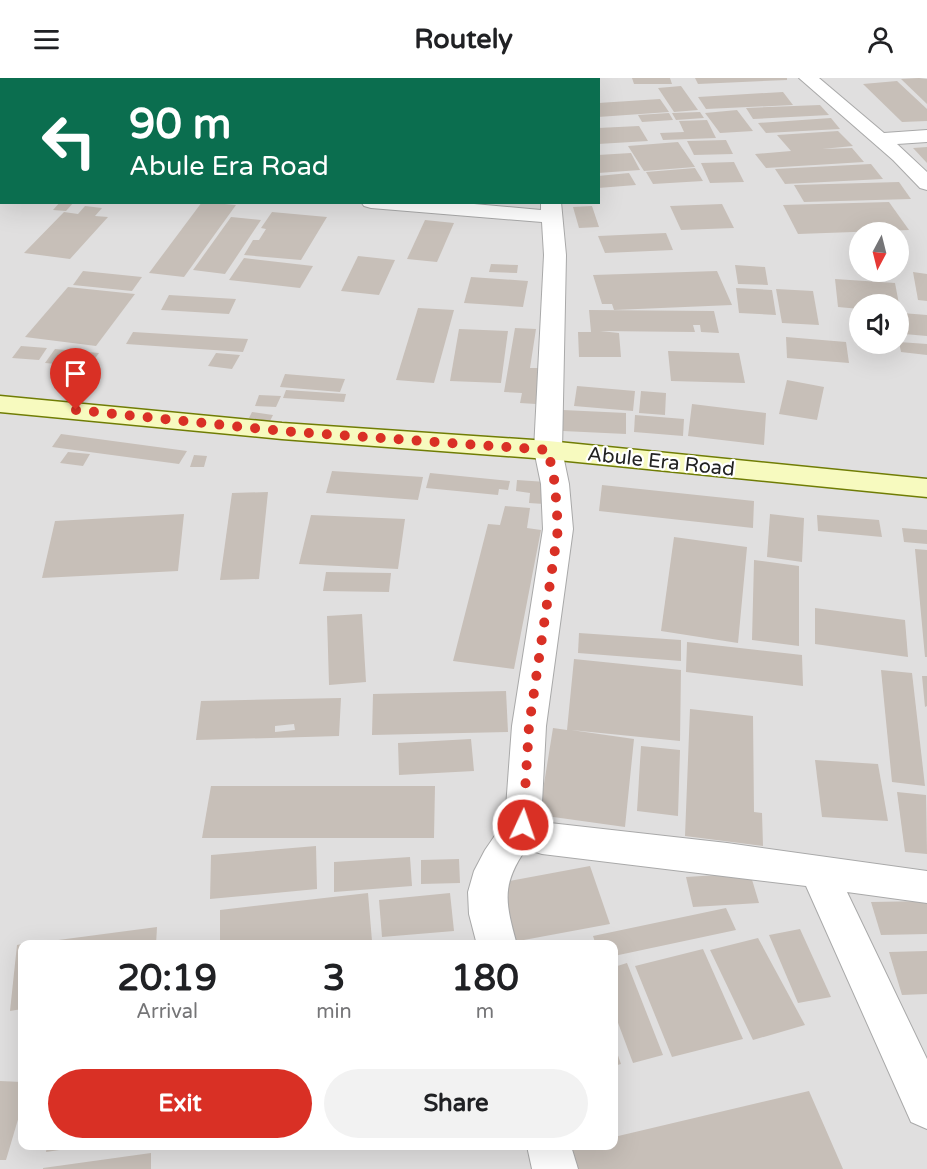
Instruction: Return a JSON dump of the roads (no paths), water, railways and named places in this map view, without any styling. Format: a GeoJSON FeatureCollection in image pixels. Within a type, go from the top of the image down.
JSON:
{"type":"FeatureCollection","features":[{"type":"Feature","properties":{"kind":"street"},"geometry":{"type":"LineString","coordinates":[[808,78],[927,184]]}},
{"type":"Feature","properties":{"kind":"street"},"geometry":{"type":"LineString","coordinates":[[879,139],[927,136]]}},
{"type":"Feature","properties":{"kind":"street"},"geometry":{"type":"LineString","coordinates":[[416,204],[552,210],[555,255],[548,450],[555,484],[558,529],[529,726],[523,825],[498,859],[490,880],[487,905],[496,940]]}},
{"type":"Feature","properties":{"kind":"street","name":"Abule Era Road"},"geometry":{"type":"LineString","coordinates":[[0,404],[282,431],[548,450],[927,488]]}},
{"type":"Feature","properties":{"kind":"street"},"geometry":{"type":"LineString","coordinates":[[523,825],[527,832],[543,839],[818,871],[927,887]]}},
{"type":"Feature","properties":{"kind":"street"},"geometry":{"type":"LineString","coordinates":[[818,871],[927,1107]]}},
{"type":"Feature","properties":{"kind":"street"},"geometry":{"type":"LineString","coordinates":[[550,1150],[555,1169]]}}]}
